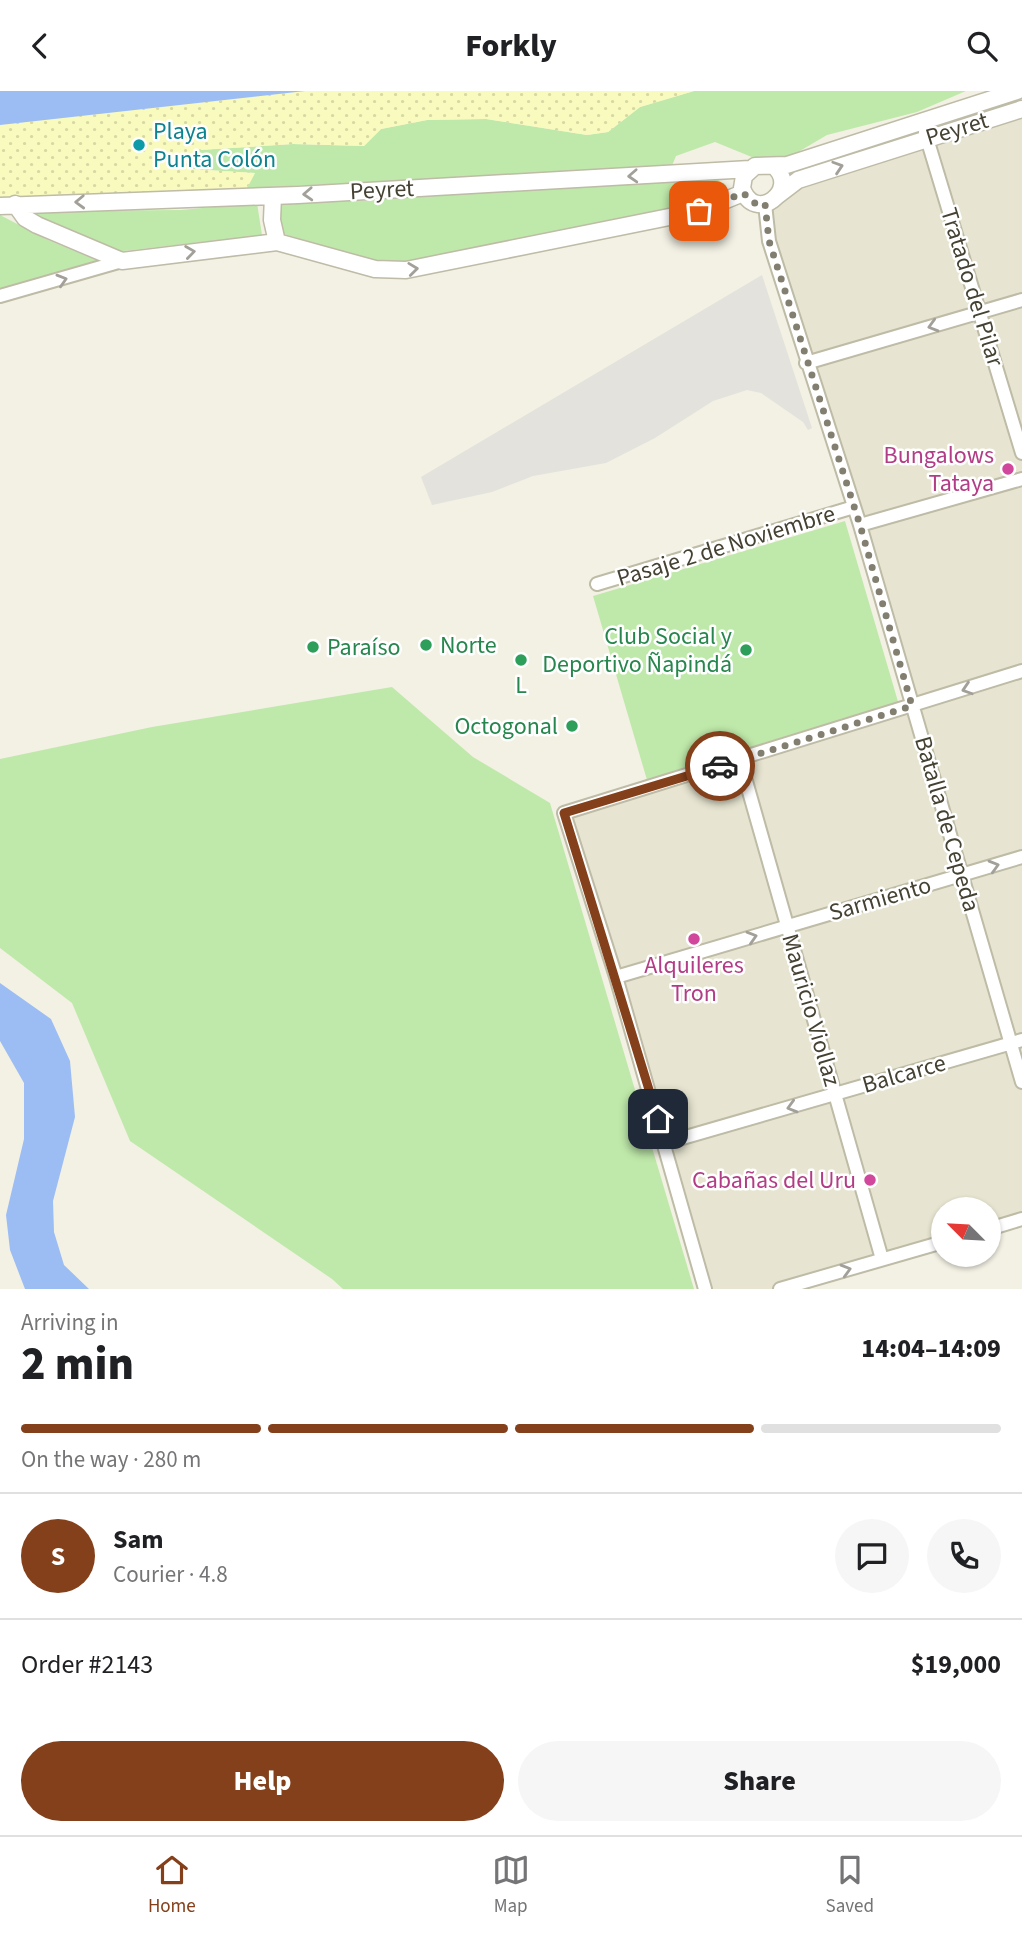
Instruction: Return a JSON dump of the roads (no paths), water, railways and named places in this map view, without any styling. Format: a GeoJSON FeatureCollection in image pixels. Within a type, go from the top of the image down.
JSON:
{"type":"FeatureCollection","features":[{"type":"Feature","properties":{"kind":"street","name":"Peyret"},"geometry":{"type":"LineString","coordinates":[[771,200],[798,180],[1017,91]]}},
{"type":"Feature","properties":{"kind":"street","name":"Peyret"},"geometry":{"type":"LineString","coordinates":[[774,166],[788,165],[924,130],[1022,109]]}},
{"type":"Feature","properties":{"kind":"street","name":"Tratado del Pilar"},"geometry":{"type":"LineString","coordinates":[[924,130],[1022,453]]}},
{"type":"Feature","properties":{"kind":"street"},"geometry":{"type":"LineString","coordinates":[[774,166],[782,177],[783,187],[771,200],[757,205],[743,193],[744,176],[750,169],[774,166]]}},
{"type":"Feature","properties":{"kind":"street","name":"Peyret"},"geometry":{"type":"LineString","coordinates":[[7,205],[273,196],[750,169]]}},
{"type":"Feature","properties":{"kind":"street","name":"Peyret"},"geometry":{"type":"LineString","coordinates":[[0,296],[122,261],[277,242],[375,269],[406,270],[699,211],[743,193]]}},
{"type":"Feature","properties":{"kind":"street"},"geometry":{"type":"LineString","coordinates":[[273,196],[272,220],[277,242]]}},
{"type":"Feature","properties":{"kind":"street","name":"Batalla de Cepeda"},"geometry":{"type":"LineString","coordinates":[[771,200],[769,241],[860,525],[962,875],[1016,1042],[1022,1082]]}},
{"type":"Feature","properties":{"kind":"street","name":"Peyret"},"geometry":{"type":"LineString","coordinates":[[7,205],[37,225],[122,261]]}},
{"type":"Feature","properties":{"kind":"street"},"geometry":{"type":"LineString","coordinates":[[806,363],[1022,300]]}},
{"type":"Feature","properties":{"kind":"street"},"geometry":{"type":"LineString","coordinates":[[860,525],[1022,479]]}},
{"type":"Feature","properties":{"kind":"street","name":"Pasaje 2 de Noviembre"},"geometry":{"type":"LineString","coordinates":[[597,584],[854,507]]}},
{"type":"Feature","properties":{"kind":"street"},"geometry":{"type":"LineString","coordinates":[[705,1289],[616,977],[564,813],[1022,671]]}},
{"type":"Feature","properties":{"kind":"street","name":"Mauricio Viollaz"},"geometry":{"type":"LineString","coordinates":[[740,760],[882,1259]]}},
{"type":"Feature","properties":{"kind":"street","name":"Sarmiento"},"geometry":{"type":"LineString","coordinates":[[616,977],[1022,857]]}},
{"type":"Feature","properties":{"kind":"street","name":"Balcarce"},"geometry":{"type":"LineString","coordinates":[[665,1143],[1016,1042]]}},
{"type":"Feature","properties":{"kind":"street"},"geometry":{"type":"LineString","coordinates":[[1001,1225],[1022,1219]]}},
{"type":"Feature","properties":{"kind":"street"},"geometry":{"type":"LineString","coordinates":[[780,1289],[931,1245]]}},
{"type":"Feature","properties":{"kind":"water"},"geometry":{"type":"Polygon","coordinates":[[[0,91],[305,91],[0,125],[0,91]]]}},
{"type":"Feature","properties":{"kind":"water"},"geometry":{"type":"Polygon","coordinates":[[[0,983],[51,1019],[70,1061],[75,1117],[53,1201],[54,1232],[64,1265],[89,1289],[25,1289],[10,1250],[6,1215],[24,1139],[24,1083],[0,1041],[0,983]]]}},
{"type":"Feature","properties":{"kind":"place","name":"Playa Punta Colón"},"geometry":{"type":"Point","coordinates":[139,145]}},
{"type":"Feature","properties":{"kind":"place","name":"Bungalows Tataya"},"geometry":{"type":"Point","coordinates":[1008,469]}},
{"type":"Feature","properties":{"kind":"place","name":"Norte"},"geometry":{"type":"Point","coordinates":[426,645]}},
{"type":"Feature","properties":{"kind":"place","name":"Paraíso"},"geometry":{"type":"Point","coordinates":[313,647]}},
{"type":"Feature","properties":{"kind":"place","name":"Club Social y Deportivo Ñapindá"},"geometry":{"type":"Point","coordinates":[746,650]}},
{"type":"Feature","properties":{"kind":"place","name":"L"},"geometry":{"type":"Point","coordinates":[521,660]}},
{"type":"Feature","properties":{"kind":"place","name":"Octogonal"},"geometry":{"type":"Point","coordinates":[572,726]}},
{"type":"Feature","properties":{"kind":"place","name":"Alquileres Tron"},"geometry":{"type":"Point","coordinates":[694,939]}},
{"type":"Feature","properties":{"kind":"place","name":"Cabañas del Uru"},"geometry":{"type":"Point","coordinates":[870,1180]}}]}
